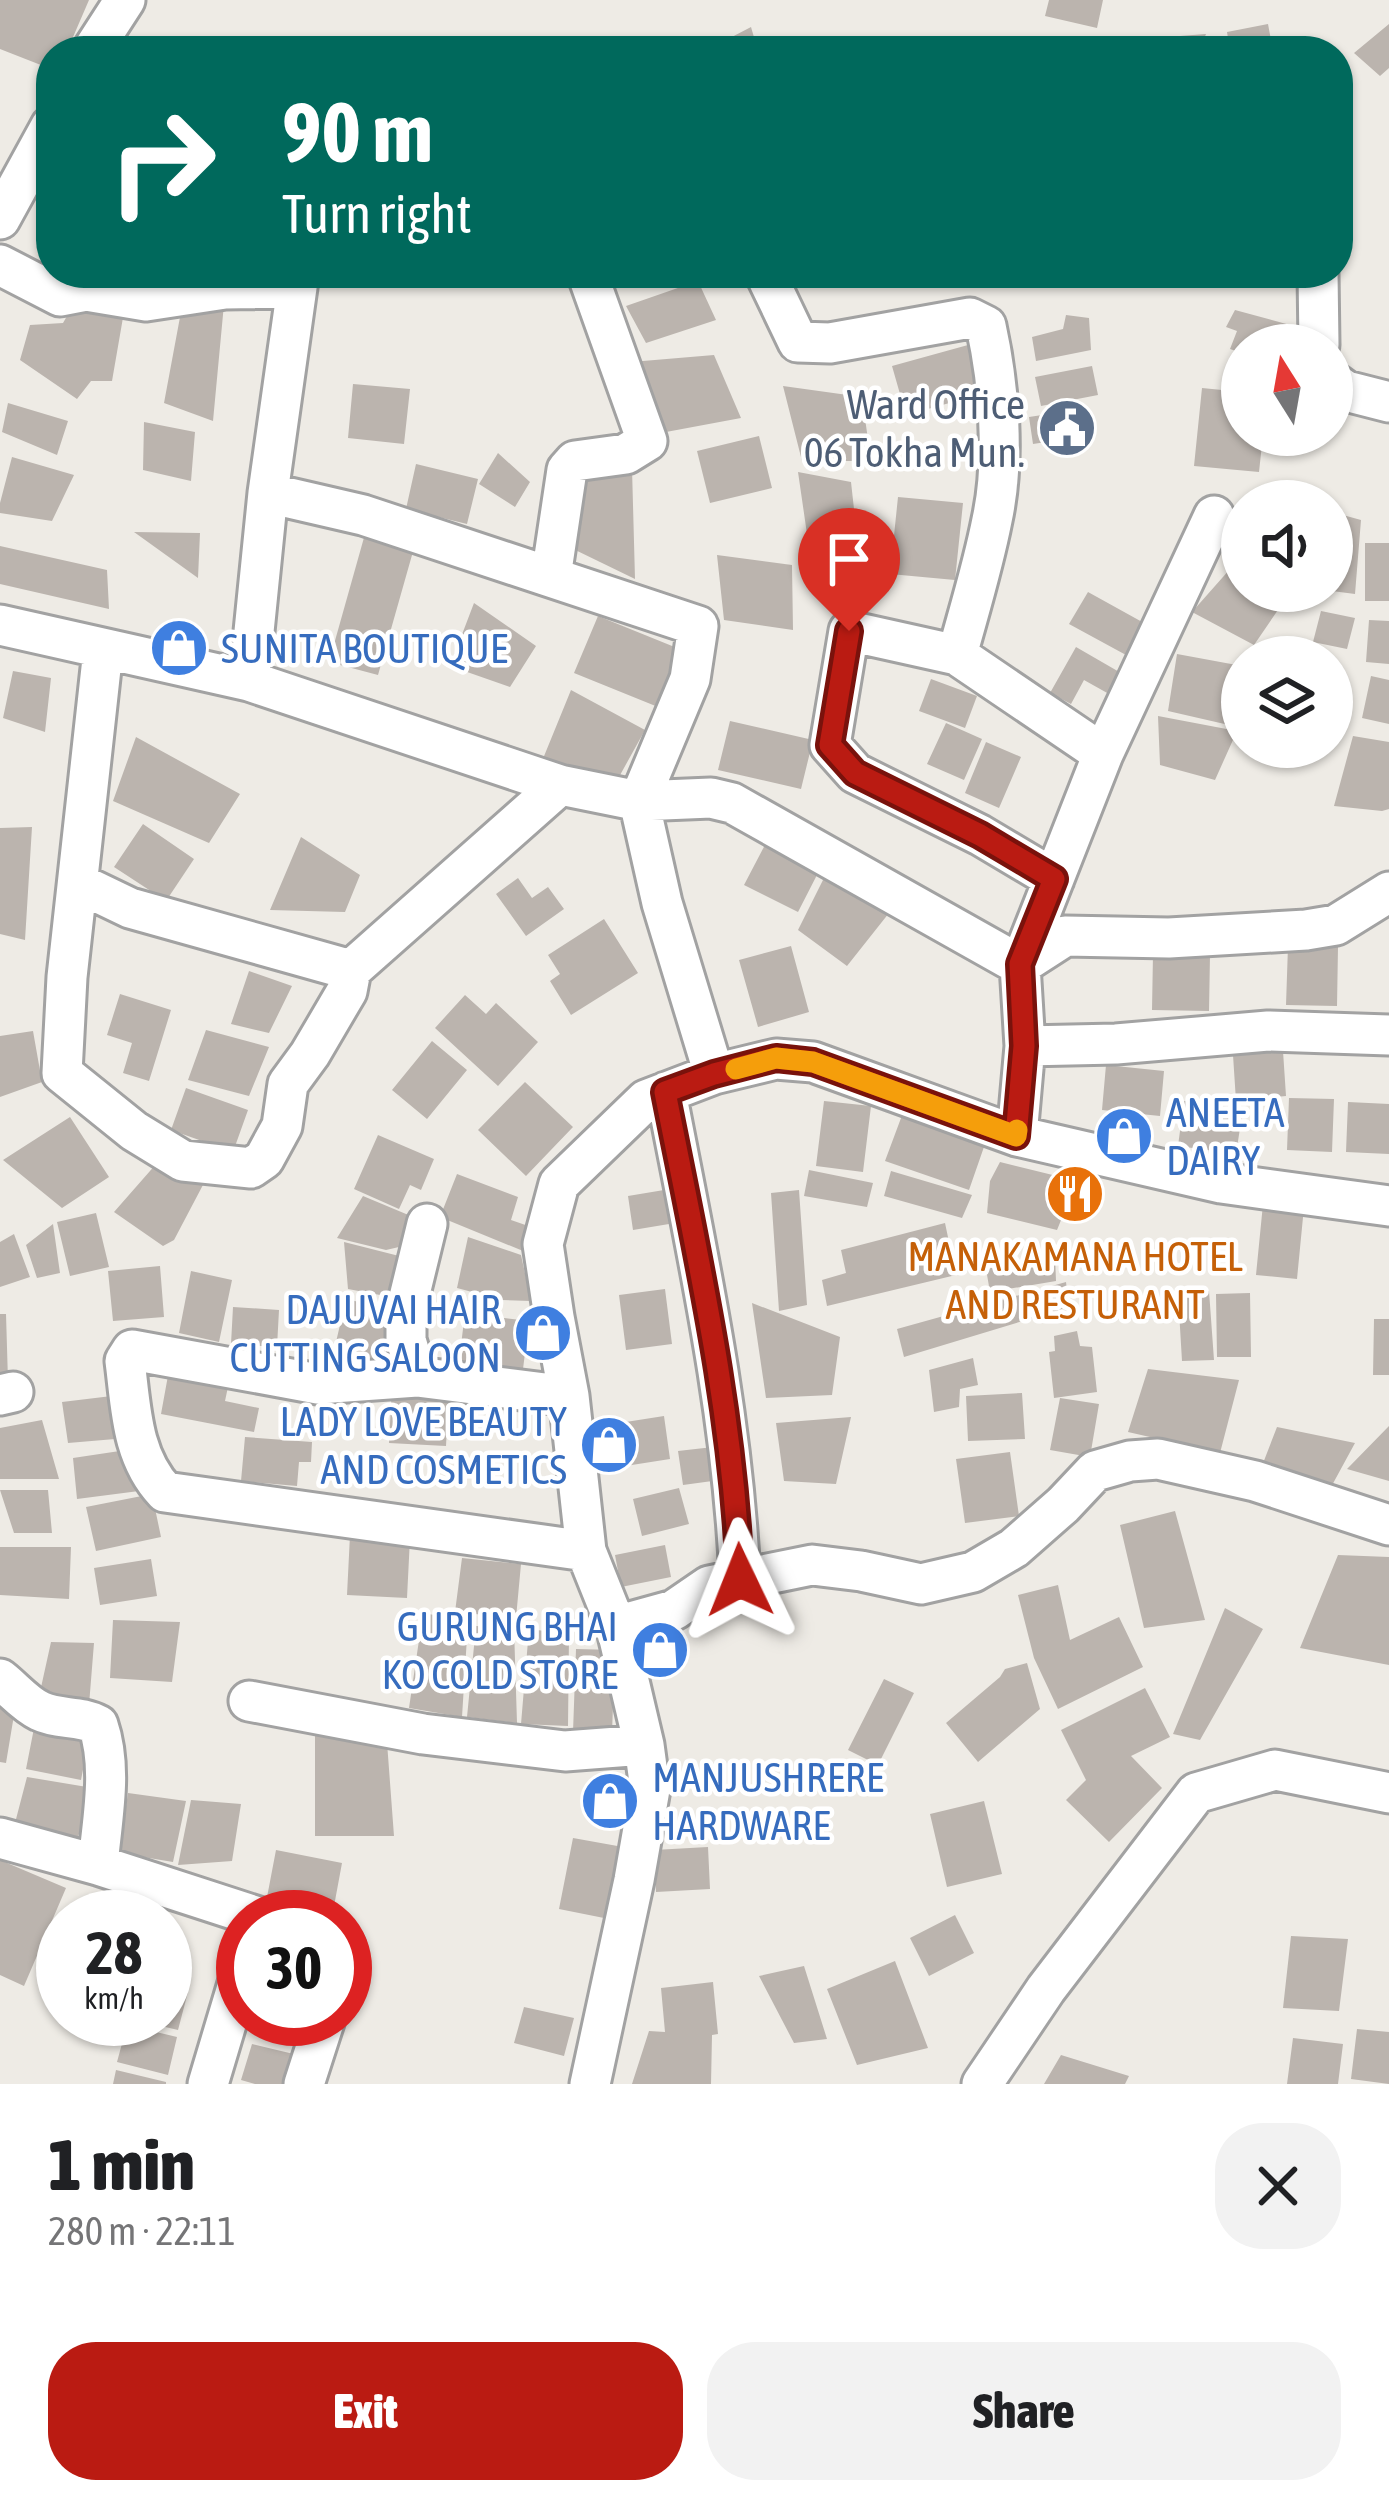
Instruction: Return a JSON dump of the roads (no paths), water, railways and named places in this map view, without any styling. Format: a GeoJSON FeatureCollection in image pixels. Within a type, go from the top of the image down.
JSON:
{"type":"FeatureCollection","features":[{"type":"Feature","properties":{"kind":"street"},"geometry":{"type":"LineString","coordinates":[[101,36],[124,0]]}},
{"type":"Feature","properties":{"kind":"street"},"geometry":{"type":"LineString","coordinates":[[0,219],[36,153]]}},
{"type":"Feature","properties":{"kind":"street"},"geometry":{"type":"LineString","coordinates":[[0,266],[36,284]]}},
{"type":"Feature","properties":{"kind":"street"},"geometry":{"type":"LineString","coordinates":[[44,288],[60,296],[86,291],[146,301],[233,288]]}},
{"type":"Feature","properties":{"kind":"street"},"geometry":{"type":"LineString","coordinates":[[249,681],[268,493],[297,288]]}},
{"type":"Feature","properties":{"kind":"street"},"geometry":{"type":"LineString","coordinates":[[551,577],[567,470],[575,460],[626,454],[647,441],[592,288]]}},
{"type":"Feature","properties":{"kind":"street"},"geometry":{"type":"LineString","coordinates":[[772,288],[798,342],[830,343],[970,318],[986,326],[999,459],[993,518],[957,656]]}},
{"type":"Feature","properties":{"kind":"street"},"geometry":{"type":"LineString","coordinates":[[1318,288],[1319,324]]}},
{"type":"Feature","properties":{"kind":"street"},"geometry":{"type":"LineString","coordinates":[[1353,393],[1389,402]]}},
{"type":"Feature","properties":{"kind":"street"},"geometry":{"type":"LineString","coordinates":[[268,493],[363,514],[698,626],[690,679],[639,801],[662,903],[714,1074]]}},
{"type":"Feature","properties":{"kind":"street"},"geometry":{"type":"LineString","coordinates":[[1016,1136],[1024,1046],[1020,964],[1103,754],[1214,516]]}},
{"type":"Feature","properties":{"kind":"street"},"geometry":{"type":"LineString","coordinates":[[0,625],[249,681],[560,785],[639,801],[711,798],[732,802],[1020,964]]}},
{"type":"Feature","properties":{"kind":"street"},"geometry":{"type":"LineString","coordinates":[[1054,879],[980,835],[855,773],[830,745],[849,631],[957,656],[1103,754]]}},
{"type":"Feature","properties":{"kind":"street"},"geometry":{"type":"LineString","coordinates":[[103,650],[67,976],[62,1073],[134,1131],[183,1161],[251,1168],[264,1159],[282,1126],[288,1084],[346,992],[351,970],[560,785]]}},
{"type":"Feature","properties":{"kind":"street"},"geometry":{"type":"LineString","coordinates":[[78,883],[130,908],[351,970]]}},
{"type":"Feature","properties":{"kind":"street"},"geometry":{"type":"LineString","coordinates":[[1020,964],[1065,936],[1168,938],[1336,925],[1389,892]]}},
{"type":"Feature","properties":{"kind":"street"},"geometry":{"type":"LineString","coordinates":[[1024,1046],[1116,1044],[1268,1031],[1389,1035]]}},
{"type":"Feature","properties":{"kind":"street"},"geometry":{"type":"LineString","coordinates":[[590,2084],[650,1789],[616,1626],[586,1551],[569,1396],[543,1244],[559,1184],[646,1100],[714,1074],[776,1058],[813,1062],[1016,1136],[1221,1183],[1389,1206]]}},
{"type":"Feature","properties":{"kind":"street"},"geometry":{"type":"LineString","coordinates":[[665,1092],[721,1378],[740,1580]]}},
{"type":"Feature","properties":{"kind":"street"},"geometry":{"type":"LineString","coordinates":[[417,1377],[406,1340],[406,1310],[427,1224]]}},
{"type":"Feature","properties":{"kind":"street"},"geometry":{"type":"LineString","coordinates":[[569,1396],[417,1377],[318,1384],[132,1350],[125,1361],[135,1442],[164,1492],[586,1551]]}},
{"type":"Feature","properties":{"kind":"street"},"geometry":{"type":"LineString","coordinates":[[616,1626],[674,1610],[709,1586],[812,1565],[921,1584],[973,1572],[1014,1548],[1095,1471],[1130,1461],[1158,1459],[1255,1481],[1389,1525]]}},
{"type":"Feature","properties":{"kind":"street"},"geometry":{"type":"LineString","coordinates":[[0,1679],[38,1710],[98,1725],[104,1742],[106,1783],[98,1865]]}},
{"type":"Feature","properties":{"kind":"street"},"geometry":{"type":"LineString","coordinates":[[249,1701],[423,1734],[542,1748],[644,1745]]}},
{"type":"Feature","properties":{"kind":"street"},"geometry":{"type":"LineString","coordinates":[[982,2084],[1046,1989],[1196,1792],[1275,1770],[1389,1792]]}},
{"type":"Feature","properties":{"kind":"street"},"geometry":{"type":"LineString","coordinates":[[0,1838],[216,1903]]}},
{"type":"Feature","properties":{"kind":"street"},"geometry":{"type":"LineString","coordinates":[[208,2084],[219,2046]]}},
{"type":"Feature","properties":{"kind":"street"},"geometry":{"type":"LineString","coordinates":[[304,2084],[316,2046]]}},
{"type":"Feature","properties":{"kind":"place","name":"Ward Office 06 Tokha Mun."},"geometry":{"type":"Point","coordinates":[1067,428]}},
{"type":"Feature","properties":{"kind":"place","name":"SUNITA BOUTIQUE"},"geometry":{"type":"Point","coordinates":[179,648]}},
{"type":"Feature","properties":{"kind":"place","name":"ANEETA DAIRY"},"geometry":{"type":"Point","coordinates":[1124,1136]}},
{"type":"Feature","properties":{"kind":"place","name":"MANAKAMANA HOTEL AND RESTURANT"},"geometry":{"type":"Point","coordinates":[1075,1194]}},
{"type":"Feature","properties":{"kind":"place","name":"DAJUVAI HAIR CUTTING SALOON"},"geometry":{"type":"Point","coordinates":[543,1333]}},
{"type":"Feature","properties":{"kind":"place","name":"LADY LOVE BEAUTY AND COSMETICS"},"geometry":{"type":"Point","coordinates":[609,1445]}},
{"type":"Feature","properties":{"kind":"place","name":"GURUNG BHAI KO COLD STORE"},"geometry":{"type":"Point","coordinates":[660,1650]}},
{"type":"Feature","properties":{"kind":"place","name":"MANJUSHRERE HARDWARE"},"geometry":{"type":"Point","coordinates":[610,1801]}}]}
